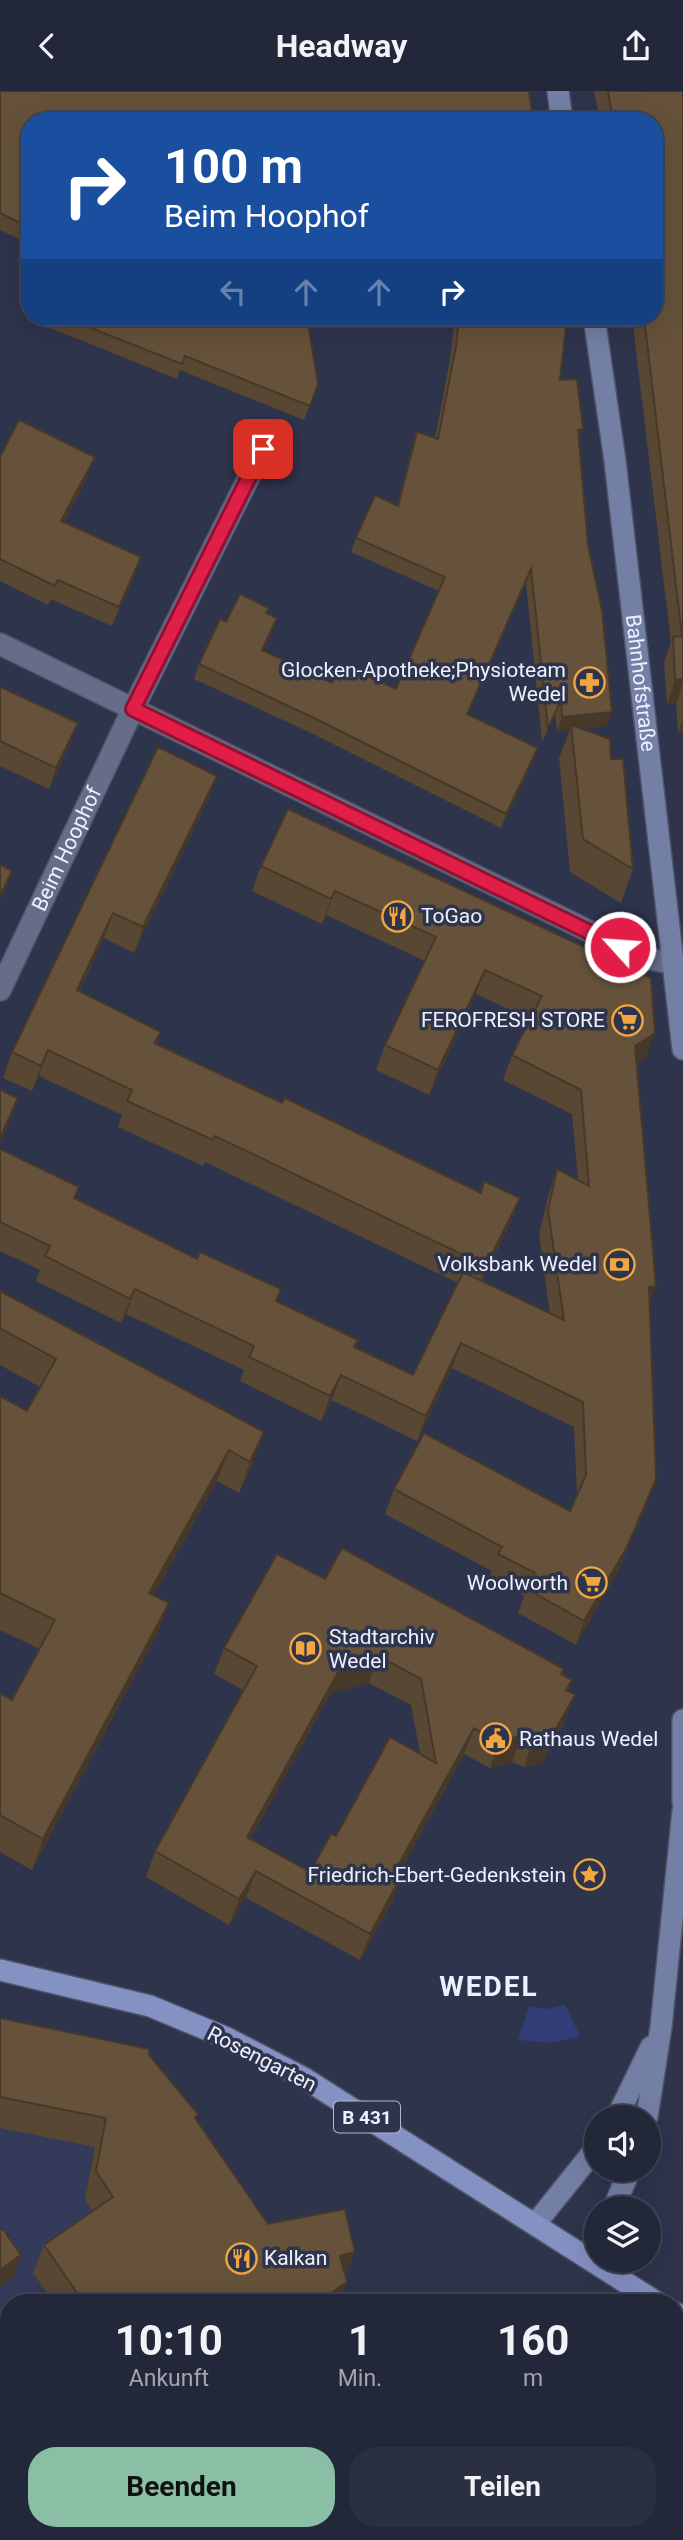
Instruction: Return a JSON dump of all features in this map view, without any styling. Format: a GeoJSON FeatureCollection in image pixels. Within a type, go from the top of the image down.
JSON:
{"type":"FeatureCollection","features":[{"type":"Feature","properties":{"kind":"main road","name":"Rosengarten"},"geometry":{"type":"LineString","coordinates":[[0,1970],[150,2006],[227,2038],[304,2078],[536,2223]]}},
{"type":"Feature","properties":{"kind":"main road","name":"B 431"},"geometry":{"type":"LineString","coordinates":[[536,2223],[584,2244]]}},
{"type":"Feature","properties":{"kind":"main road","name":"B 431"},"geometry":{"type":"LineString","coordinates":[[622,2273],[647,2294]]}},
{"type":"Feature","properties":{"kind":"street"},"geometry":{"type":"LineString","coordinates":[[558,91],[561,112]]}},
{"type":"Feature","properties":{"kind":"street","name":"Bahnhofstraße"},"geometry":{"type":"LineString","coordinates":[[595,326],[679,965],[683,1049]]}},
{"type":"Feature","properties":{"kind":"street","name":"Beim Hoophof"},"geometry":{"type":"LineString","coordinates":[[0,990],[133,709],[263,449]]}},
{"type":"Feature","properties":{"kind":"street"},"geometry":{"type":"LineString","coordinates":[[0,643],[644,958],[679,965]]}},
{"type":"Feature","properties":{"kind":"street"},"geometry":{"type":"LineString","coordinates":[[683,1720],[683,1802]]}},
{"type":"Feature","properties":{"kind":"street"},"geometry":{"type":"LineString","coordinates":[[649,2105],[661,2027],[683,1811]]}},
{"type":"Feature","properties":{"kind":"street"},"geometry":{"type":"LineString","coordinates":[[623,2105],[661,2027]]}},
{"type":"Feature","properties":{"kind":"street"},"geometry":{"type":"LineString","coordinates":[[536,2223],[584,2163]]}},
{"type":"Feature","properties":{"kind":"shaded area"},"geometry":{"type":"Polygon","coordinates":[[[565,2005],[580,2036],[550,2043],[518,2040],[529,2006],[547,2009],[565,2005]]]}},
{"type":"Feature","properties":{"kind":"shaded area"},"geometry":{"type":"Polygon","coordinates":[[[0,2128],[95,2147],[85,2200],[107,2232],[34,2274],[48,2294],[0,2294],[0,2128]]]}},
{"type":"Feature","properties":{"kind":"building"},"geometry":{"type":"Polygon","coordinates":[[[0,91],[529,91],[532,112],[21,112],[21,224],[0,213],[0,91]]]}},
{"type":"Feature","properties":{"kind":"building"},"geometry":{"type":"Polygon","coordinates":[[[608,91],[683,91],[683,679],[675,680],[673,637],[682,636],[645,326],[663,326],[663,112],[612,112],[608,91]]]}},
{"type":"Feature","properties":{"kind":"building"},"geometry":{"type":"Polygon","coordinates":[[[86,326],[308,326],[318,384],[310,406],[185,356],[182,364],[86,326]]]}},
{"type":"Feature","properties":{"kind":"building"},"geometry":{"type":"Polygon","coordinates":[[[458,326],[566,326],[560,380],[577,379],[583,429],[578,430],[588,545],[602,610],[612,712],[562,717],[561,701],[548,728],[531,569],[467,714],[538,748],[506,814],[199,664],[220,619],[226,622],[240,594],[269,608],[266,613],[277,618],[262,650],[332,683],[341,664],[396,689],[445,577],[356,538],[375,495],[398,506],[417,432],[438,439],[458,326]]]}},
{"type":"Feature","properties":{"kind":"building"},"geometry":{"type":"Polygon","coordinates":[[[19,420],[95,457],[61,521],[141,557],[119,607],[58,580],[55,586],[0,559],[0,457],[19,420]]]}},
{"type":"Feature","properties":{"kind":"building"},"geometry":{"type":"Polygon","coordinates":[[[0,687],[78,723],[56,768],[0,741],[0,687]]]}},
{"type":"Feature","properties":{"kind":"building"},"geometry":{"type":"Polygon","coordinates":[[[571,725],[610,739],[611,759],[623,759],[633,869],[583,839],[571,725]]]}},
{"type":"Feature","properties":{"kind":"building"},"geometry":{"type":"Polygon","coordinates":[[[158,747],[217,776],[143,927],[113,913],[77,990],[161,1032],[154,1043],[282,1103],[285,1098],[481,1193],[484,1181],[520,1198],[486,1266],[215,1136],[213,1140],[127,1101],[132,1090],[48,1050],[41,1066],[12,1052],[158,747]]]}},
{"type":"Feature","properties":{"kind":"building"},"geometry":{"type":"Polygon","coordinates":[[[288,809],[651,978],[655,1033],[635,1046],[656,1286],[649,1287],[656,1479],[627,1547],[584,1621],[527,1589],[535,1573],[498,1554],[502,1547],[394,1489],[424,1433],[570,1511],[586,1475],[583,1402],[461,1343],[426,1416],[341,1375],[330,1396],[249,1357],[254,1346],[135,1289],[130,1299],[45,1256],[50,1246],[0,1222],[0,1149],[79,1187],[74,1198],[197,1259],[200,1252],[281,1289],[276,1301],[358,1340],[354,1347],[413,1375],[463,1272],[564,1320],[548,1210],[557,1169],[589,1186],[581,1090],[512,1055],[542,996],[485,970],[438,1070],[385,1045],[436,937],[335,891],[331,899],[261,866],[288,809]]]}},
{"type":"Feature","properties":{"kind":"building"},"geometry":{"type":"Polygon","coordinates":[[[0,865],[12,871],[0,896],[0,865]]]}},
{"type":"Feature","properties":{"kind":"building"},"geometry":{"type":"Polygon","coordinates":[[[0,1090],[18,1098],[0,1138],[0,1090]]]}},
{"type":"Feature","properties":{"kind":"building"},"geometry":{"type":"Polygon","coordinates":[[[0,1291],[264,1432],[250,1462],[229,1450],[149,1593],[169,1603],[43,1839],[0,1815],[0,1693],[12,1700],[55,1620],[0,1593],[0,1396],[27,1411],[56,1359],[0,1328],[0,1291]]]}},
{"type":"Feature","properties":{"kind":"building","name":"Rathaus Wedel"},"geometry":{"type":"Polygon","coordinates":[[[342,1548],[564,1669],[561,1674],[572,1680],[566,1690],[575,1695],[552,1736],[533,1741],[522,1735],[499,1742],[474,1728],[396,1869],[403,1873],[370,1934],[256,1871],[239,1899],[155,1851],[257,1666],[224,1648],[277,1554],[325,1579],[342,1548]],[[378,1656],[341,1667],[247,1837],[310,1872],[331,1834],[336,1836],[390,1737],[436,1763],[421,1679],[378,1656]]]}},
{"type":"Feature","properties":{"kind":"building"},"geometry":{"type":"Polygon","coordinates":[[[0,2018],[149,2049],[149,2055],[198,2114],[195,2118],[268,2224],[345,2209],[355,2252],[340,2256],[347,2282],[330,2294],[78,2294],[44,2245],[113,2197],[96,2171],[106,2118],[0,2097],[0,2018]]]}},
{"type":"Feature","properties":{"kind":"building"},"geometry":{"type":"Polygon","coordinates":[[[3,2229],[21,2255],[0,2270],[0,2231],[3,2229]]]}},
{"type":"Feature","properties":{"kind":"place","name":"Glocken-Apotheke;Physioteam Wedel"},"geometry":{"type":"Point","coordinates":[589,682]}},
{"type":"Feature","properties":{"kind":"place","name":"ToGao"},"geometry":{"type":"Point","coordinates":[398,916]}},
{"type":"Feature","properties":{"kind":"place","name":"FEROFRESH STORE"},"geometry":{"type":"Point","coordinates":[628,1020]}},
{"type":"Feature","properties":{"kind":"place","name":"Volksbank Wedel"},"geometry":{"type":"Point","coordinates":[620,1264]}},
{"type":"Feature","properties":{"kind":"place","name":"Woolworth"},"geometry":{"type":"Point","coordinates":[591,1583]}},
{"type":"Feature","properties":{"kind":"place","name":"Stadtarchiv Wedel"},"geometry":{"type":"Point","coordinates":[306,1649]}},
{"type":"Feature","properties":{"kind":"place","name":"Rathaus Wedel"},"geometry":{"type":"Point","coordinates":[496,1739]}},
{"type":"Feature","properties":{"kind":"place","name":"Friedrich-Ebert-Gedenkstein"},"geometry":{"type":"Point","coordinates":[589,1875]}},
{"type":"Feature","properties":{"kind":"place","name":"Kalkan"},"geometry":{"type":"Point","coordinates":[241,2258]}},
{"type":"Feature","properties":{"kind":"district","name":"WEDEL"},"geometry":{"type":"Point","coordinates":[489,1986]}},
{"type":"Feature","properties":{"kind":"route"},"geometry":{"type":"LineString","coordinates":[[263,449],[133,709],[620,947]]}}]}
